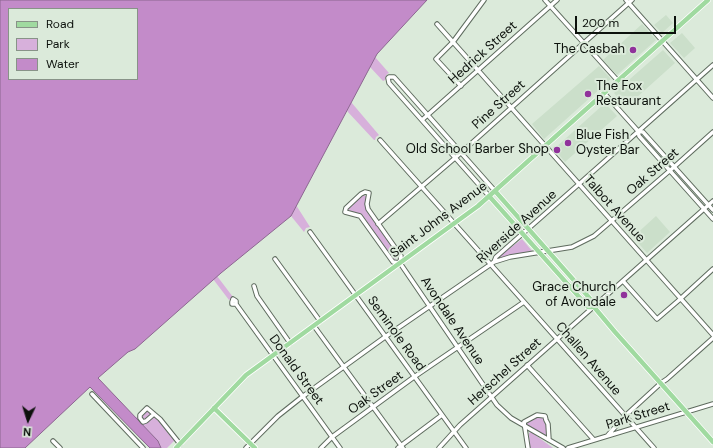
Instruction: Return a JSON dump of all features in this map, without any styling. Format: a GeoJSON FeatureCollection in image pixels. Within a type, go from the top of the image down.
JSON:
{"type":"FeatureCollection","features":[{"type":"Feature","properties":{"kind":"main road","name":"Saint Johns Avenue"},"geometry":{"type":"LineString","coordinates":[[178,447],[246,375],[454,224],[489,196],[708,0]]}},
{"type":"Feature","properties":{"kind":"main road"},"geometry":{"type":"LineString","coordinates":[[495,191],[549,251],[593,302],[594,307],[713,442]]}},
{"type":"Feature","properties":{"kind":"main road"},"geometry":{"type":"LineString","coordinates":[[489,196],[588,306],[594,307]]}},
{"type":"Feature","properties":{"kind":"main road"},"geometry":{"type":"LineString","coordinates":[[214,408],[255,448]]}},
{"type":"Feature","properties":{"kind":"street"},"geometry":{"type":"LineString","coordinates":[[460,86],[436,59],[453,42],[484,0]]}},
{"type":"Feature","properties":{"kind":"street"},"geometry":{"type":"LineString","coordinates":[[545,0],[618,81]]}},
{"type":"Feature","properties":{"kind":"street","name":"Hedrick Street"},"geometry":{"type":"LineString","coordinates":[[422,120],[557,0]]}},
{"type":"Feature","properties":{"kind":"street"},"geometry":{"type":"LineString","coordinates":[[629,1],[713,98]]}},
{"type":"Feature","properties":{"kind":"street","name":"Pine Street"},"geometry":{"type":"LineString","coordinates":[[378,224],[455,158],[629,1]]}},
{"type":"Feature","properties":{"kind":"street","name":"Talbot Avenue"},"geometry":{"type":"LineString","coordinates":[[437,24],[713,335]]}},
{"type":"Feature","properties":{"kind":"street","name":"Riverside Avenue"},"geometry":{"type":"LineString","coordinates":[[246,448],[278,416],[302,397],[385,337],[493,264],[496,257],[713,65]]}},
{"type":"Feature","properties":{"kind":"street"},"geometry":{"type":"LineString","coordinates":[[489,196],[389,83],[389,77],[394,77],[495,191]]}},
{"type":"Feature","properties":{"kind":"street"},"geometry":{"type":"LineString","coordinates":[[604,93],[638,131],[639,136],[713,219]]}},
{"type":"Feature","properties":{"kind":"street"},"geometry":{"type":"LineString","coordinates":[[638,131],[643,132],[713,210]]}},
{"type":"Feature","properties":{"kind":"street","name":"Oak Street"},"geometry":{"type":"LineString","coordinates":[[493,264],[510,257],[572,247],[586,240],[602,230],[713,132]]}},
{"type":"Feature","properties":{"kind":"street","name":"Challen Avenue"},"geometry":{"type":"LineString","coordinates":[[380,140],[454,224],[493,264],[524,302],[654,448]]}},
{"type":"Feature","properties":{"kind":"street"},"geometry":{"type":"LineString","coordinates":[[366,192],[369,193],[367,204],[368,209],[378,224],[401,256],[400,263],[393,262],[360,216],[345,212],[346,208],[360,194],[366,192]]}},
{"type":"Feature","properties":{"kind":"street","name":"Herschel Street"},"geometry":{"type":"LineString","coordinates":[[439,448],[454,431],[527,365],[713,201]]}},
{"type":"Feature","properties":{"kind":"street","name":"Seminole Road"},"geometry":{"type":"LineString","coordinates":[[310,232],[466,448]]}},
{"type":"Feature","properties":{"kind":"street"},"geometry":{"type":"LineString","coordinates":[[275,259],[320,321]]}},
{"type":"Feature","properties":{"kind":"street","name":"Avondale Avenue"},"geometry":{"type":"LineString","coordinates":[[400,263],[492,397],[507,414],[563,448]]}},
{"type":"Feature","properties":{"kind":"street"},"geometry":{"type":"LineString","coordinates":[[623,281],[657,319],[713,269]]}},
{"type":"Feature","properties":{"kind":"street"},"geometry":{"type":"LineString","coordinates":[[254,286],[256,296],[290,343]]}},
{"type":"Feature","properties":{"kind":"street","name":"Oak Street"},"geometry":{"type":"LineString","coordinates":[[320,448],[332,437],[414,377],[524,302]]}},
{"type":"Feature","properties":{"kind":"street","name":"Donald Street"},"geometry":{"type":"LineString","coordinates":[[236,304],[272,356],[340,448]]}},
{"type":"Feature","properties":{"kind":"street"},"geometry":{"type":"LineString","coordinates":[[314,326],[401,447],[442,415]]}},
{"type":"Feature","properties":{"kind":"street"},"geometry":{"type":"LineString","coordinates":[[607,436],[625,416],[713,338]]}},
{"type":"Feature","properties":{"kind":"street"},"geometry":{"type":"LineString","coordinates":[[527,365],[594,440]]}},
{"type":"Feature","properties":{"kind":"street"},"geometry":{"type":"LineString","coordinates":[[92,394],[143,448]]}},
{"type":"Feature","properties":{"kind":"street","name":"Park Street"},"geometry":{"type":"LineString","coordinates":[[568,448],[713,404]]}},
{"type":"Feature","properties":{"kind":"street"},"geometry":{"type":"LineString","coordinates":[[154,414],[160,419],[178,447]]}},
{"type":"Feature","properties":{"kind":"street"},"geometry":{"type":"LineString","coordinates":[[528,448],[524,422],[537,415],[545,416],[548,424],[549,440]]}},
{"type":"Feature","properties":{"kind":"street"},"geometry":{"type":"LineString","coordinates":[[53,441],[60,448]]}},
{"type":"Feature","properties":{"kind":"shaded area"},"geometry":{"type":"Polygon","coordinates":[[[666,15],[673,23],[662,33],[654,25],[666,15]]]}},
{"type":"Feature","properties":{"kind":"shaded area"},"geometry":{"type":"Polygon","coordinates":[[[642,24],[656,40],[617,75],[603,60],[642,24]]]}},
{"type":"Feature","properties":{"kind":"shaded area"},"geometry":{"type":"Polygon","coordinates":[[[682,33],[695,48],[684,58],[670,43],[682,33]]]}},
{"type":"Feature","properties":{"kind":"shaded area"},"geometry":{"type":"Polygon","coordinates":[[[663,50],[675,63],[626,107],[614,93],[663,50]]]}},
{"type":"Feature","properties":{"kind":"shaded area"},"geometry":{"type":"Polygon","coordinates":[[[599,66],[611,79],[544,139],[532,124],[599,66]]]}},
{"type":"Feature","properties":{"kind":"shaded area"},"geometry":{"type":"Polygon","coordinates":[[[605,103],[617,116],[565,162],[554,149],[605,103]]]}},
{"type":"Feature","properties":{"kind":"shaded area"},"geometry":{"type":"Polygon","coordinates":[[[656,216],[670,232],[647,253],[633,237],[656,216]]]}},
{"type":"Feature","properties":{"kind":"green space"},"geometry":{"type":"Polygon","coordinates":[[[375,57],[389,73],[383,81],[370,67],[375,57]]]}},
{"type":"Feature","properties":{"kind":"green space"},"geometry":{"type":"Polygon","coordinates":[[[351,102],[379,135],[375,140],[347,111],[351,102]]]}},
{"type":"Feature","properties":{"kind":"green space"},"geometry":{"type":"Polygon","coordinates":[[[363,195],[367,198],[365,202],[366,209],[400,255],[394,260],[360,214],[348,209],[348,207],[363,195]]]}},
{"type":"Feature","properties":{"kind":"green space"},"geometry":{"type":"Polygon","coordinates":[[[296,205],[310,227],[306,228],[304,232],[291,216],[296,205]]]}},
{"type":"Feature","properties":{"kind":"green space"},"geometry":{"type":"Polygon","coordinates":[[[522,239],[533,252],[497,258],[522,239]]]}},
{"type":"Feature","properties":{"kind":"green space"},"geometry":{"type":"Polygon","coordinates":[[[217,276],[233,297],[229,300],[213,279],[217,276]]]}},
{"type":"Feature","properties":{"kind":"green space"},"geometry":{"type":"Polygon","coordinates":[[[145,407],[162,423],[175,440],[167,448],[161,448],[159,442],[136,418],[145,407]]]}},
{"type":"Feature","properties":{"kind":"green space"},"geometry":{"type":"Polygon","coordinates":[[[537,417],[542,417],[545,419],[547,437],[526,425],[527,421],[537,417]]]}},
{"type":"Feature","properties":{"kind":"green space"},"geometry":{"type":"Polygon","coordinates":[[[531,432],[553,448],[530,448],[529,433],[531,432]]]}},
{"type":"Feature","properties":{"kind":"water"},"geometry":{"type":"Polygon","coordinates":[[[0,0],[427,0],[377,54],[291,216],[221,273],[135,349],[128,352],[98,378],[158,441],[161,448],[150,448],[90,387],[25,448],[0,448],[0,0]]]}},
{"type":"Feature","properties":{"kind":"place","name":"The Casbah"},"geometry":{"type":"Point","coordinates":[633,50]}},
{"type":"Feature","properties":{"kind":"place","name":"The Fox Restaurant"},"geometry":{"type":"Point","coordinates":[588,94]}},
{"type":"Feature","properties":{"kind":"place","name":"Blue Fish Oyster Bar"},"geometry":{"type":"Point","coordinates":[568,143]}},
{"type":"Feature","properties":{"kind":"place","name":"Old School Barber Shop"},"geometry":{"type":"Point","coordinates":[557,150]}},
{"type":"Feature","properties":{"kind":"place","name":"Grace Church of Avondale"},"geometry":{"type":"Point","coordinates":[624,295]}}]}
